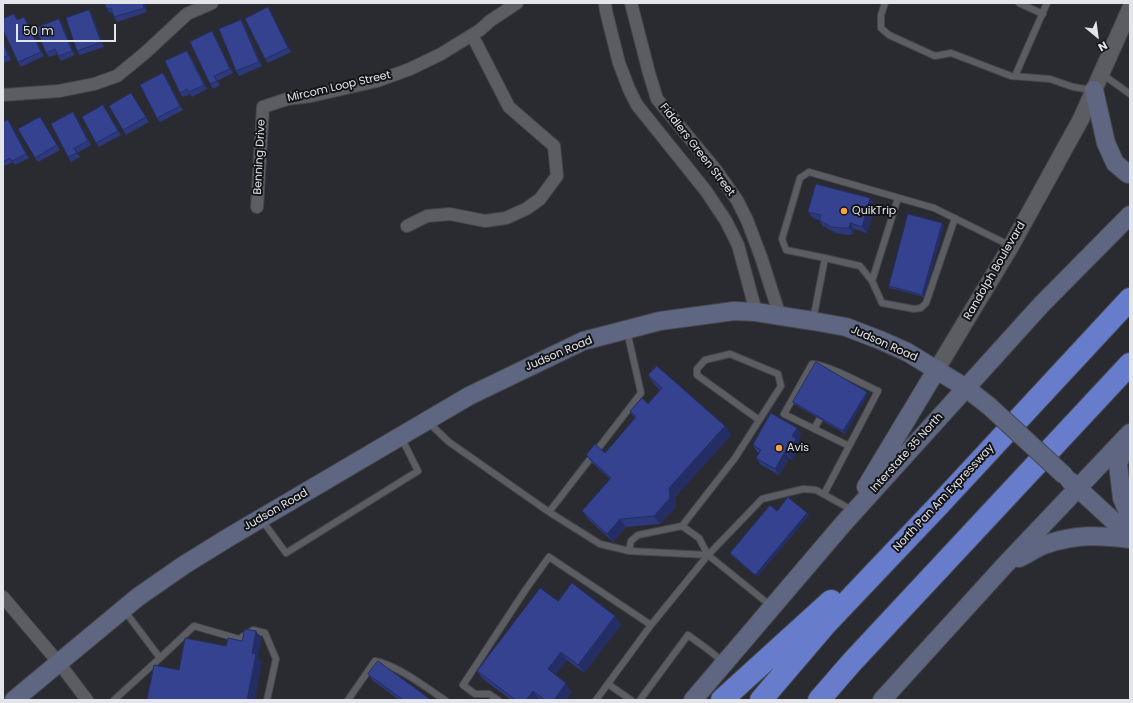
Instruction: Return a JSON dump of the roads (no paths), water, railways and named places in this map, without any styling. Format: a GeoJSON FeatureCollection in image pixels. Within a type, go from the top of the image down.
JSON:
{"type":"FeatureCollection","features":[{"type":"Feature","properties":{"kind":"highway","name":"North Pan Am Expressway"},"geometry":{"type":"LineString","coordinates":[[761,700],[825,626],[1130,299]]}},
{"type":"Feature","properties":{"kind":"highway"},"geometry":{"type":"LineString","coordinates":[[819,700],[852,662],[1130,364]]}},
{"type":"Feature","properties":{"kind":"highway"},"geometry":{"type":"LineString","coordinates":[[722,700],[798,630],[937,507]]}},
{"type":"Feature","properties":{"kind":"main road"},"geometry":{"type":"LineString","coordinates":[[1094,90],[1106,143],[1115,163],[1130,174]]}},
{"type":"Feature","properties":{"kind":"main road","name":"Interstate 35 North"},"geometry":{"type":"LineString","coordinates":[[693,700],[848,517],[1041,305],[1130,215]]}},
{"type":"Feature","properties":{"kind":"main road","name":"Judson Road"},"geometry":{"type":"LineString","coordinates":[[14,700],[138,597],[184,565],[260,518],[469,396],[583,341],[660,321],[734,311],[756,312],[846,327],[907,352],[966,388],[989,406],[1078,489],[1130,533]]}},
{"type":"Feature","properties":{"kind":"main road","name":"Randolph Boulevard"},"geometry":{"type":"LineString","coordinates":[[848,517],[937,369]]}},
{"type":"Feature","properties":{"kind":"main road"},"geometry":{"type":"LineString","coordinates":[[882,700],[1004,566],[1130,434]]}},
{"type":"Feature","properties":{"kind":"main road"},"geometry":{"type":"LineString","coordinates":[[1130,434],[1118,464],[1122,498],[1130,517]]}},
{"type":"Feature","properties":{"kind":"main road"},"geometry":{"type":"LineString","coordinates":[[1004,566],[1046,544],[1081,536],[1107,536],[1130,539]]}},
{"type":"Feature","properties":{"kind":"street"},"geometry":{"type":"LineString","coordinates":[[3,95],[59,91],[94,84],[117,76],[145,53],[185,8],[212,3]]}},
{"type":"Feature","properties":{"kind":"street","name":"Mircom Loop Street"},"geometry":{"type":"LineString","coordinates":[[263,108],[287,100],[377,81],[410,69],[441,54],[472,35],[517,3]]}},
{"type":"Feature","properties":{"kind":"street","name":"Fiddlers Green Street"},"geometry":{"type":"LineString","coordinates":[[605,3],[619,63],[629,89],[637,105],[706,191],[726,221],[738,245],[756,312]]}},
{"type":"Feature","properties":{"kind":"street","name":"Fiddlers Green Street"},"geometry":{"type":"LineString","coordinates":[[631,3],[657,99],[716,170],[736,200],[747,220],[780,316]]}},
{"type":"Feature","properties":{"kind":"street","name":"Randolph Boulevard"},"geometry":{"type":"LineString","coordinates":[[937,369],[1011,246],[1081,119],[1130,9]]}},
{"type":"Feature","properties":{"kind":"street"},"geometry":{"type":"LineString","coordinates":[[408,226],[427,216],[450,214],[485,221],[506,218],[526,209],[540,199],[557,176],[554,146],[509,107],[472,35]]}},
{"type":"Feature","properties":{"kind":"street","name":"Benning Drive"},"geometry":{"type":"LineString","coordinates":[[257,207],[263,108]]}},
{"type":"Feature","properties":{"kind":"street"},"geometry":{"type":"LineString","coordinates":[[3,597],[59,663],[87,700]]}},
{"type":"Feature","properties":{"kind":"lane"},"geometry":{"type":"LineString","coordinates":[[886,3],[881,15],[881,28],[889,35],[935,56],[951,53],[1011,76],[1050,79],[1074,87],[1094,90]]}},
{"type":"Feature","properties":{"kind":"lane"},"geometry":{"type":"LineString","coordinates":[[1019,3],[1043,14]]}},
{"type":"Feature","properties":{"kind":"lane"},"geometry":{"type":"LineString","coordinates":[[1015,76],[1047,3]]}},
{"type":"Feature","properties":{"kind":"lane"},"geometry":{"type":"LineString","coordinates":[[1101,74],[1130,94]]}},
{"type":"Feature","properties":{"kind":"lane"},"geometry":{"type":"LineString","coordinates":[[955,218],[926,303],[921,308],[914,309],[882,303],[872,281],[860,266],[786,250],[782,239],[800,178],[809,172],[934,208],[955,218],[1011,246]]}},
{"type":"Feature","properties":{"kind":"lane"},"geometry":{"type":"LineString","coordinates":[[872,281],[898,198]]}},
{"type":"Feature","properties":{"kind":"lane"},"geometry":{"type":"LineString","coordinates":[[813,321],[825,258]]}},
{"type":"Feature","properties":{"kind":"lane"},"geometry":{"type":"LineString","coordinates":[[549,512],[641,393],[627,330]]}},
{"type":"Feature","properties":{"kind":"lane"},"geometry":{"type":"LineString","coordinates":[[629,551],[631,541],[638,535],[682,526],[735,458],[781,386],[778,374],[730,354],[705,360],[697,369],[697,375],[759,420]]}},
{"type":"Feature","properties":{"kind":"lane"},"geometry":{"type":"LineString","coordinates":[[824,494],[878,391],[825,366],[812,364],[784,414],[849,446]]}},
{"type":"Feature","properties":{"kind":"lane"},"geometry":{"type":"LineString","coordinates":[[841,382],[845,376]]}},
{"type":"Feature","properties":{"kind":"lane"},"geometry":{"type":"LineString","coordinates":[[814,429],[826,409]]}},
{"type":"Feature","properties":{"kind":"lane"},"geometry":{"type":"LineString","coordinates":[[427,421],[449,442],[549,512],[600,544],[629,551],[708,555]]}},
{"type":"Feature","properties":{"kind":"lane"},"geometry":{"type":"LineString","coordinates":[[260,518],[286,553],[418,471],[401,436]]}},
{"type":"Feature","properties":{"kind":"lane"},"geometry":{"type":"LineString","coordinates":[[596,700],[651,625],[708,555],[762,499],[803,489],[816,490],[824,494],[848,517]]}},
{"type":"Feature","properties":{"kind":"lane"},"geometry":{"type":"LineString","coordinates":[[682,526],[699,538],[708,555],[772,607]]}},
{"type":"Feature","properties":{"kind":"lane"},"geometry":{"type":"LineString","coordinates":[[498,700],[489,694],[474,694],[463,685],[526,589],[549,557],[651,625]]}},
{"type":"Feature","properties":{"kind":"lane"},"geometry":{"type":"LineString","coordinates":[[123,609],[160,658]]}},
{"type":"Feature","properties":{"kind":"lane"},"geometry":{"type":"LineString","coordinates":[[114,700],[194,626],[239,639],[253,630],[266,633],[276,659],[267,700]]}},
{"type":"Feature","properties":{"kind":"lane"},"geometry":{"type":"LineString","coordinates":[[640,700],[688,635],[724,663]]}},
{"type":"Feature","properties":{"kind":"lane"},"geometry":{"type":"LineString","coordinates":[[348,700],[375,661],[385,663],[400,671],[445,700]]}},
{"type":"Feature","properties":{"kind":"lane"},"geometry":{"type":"LineString","coordinates":[[608,684],[631,700]]}},
{"type":"Feature","properties":{"kind":"place","name":"QuikTrip"},"geometry":{"type":"Point","coordinates":[844,211]}},
{"type":"Feature","properties":{"kind":"place","name":"Avis"},"geometry":{"type":"Point","coordinates":[779,448]}}]}
